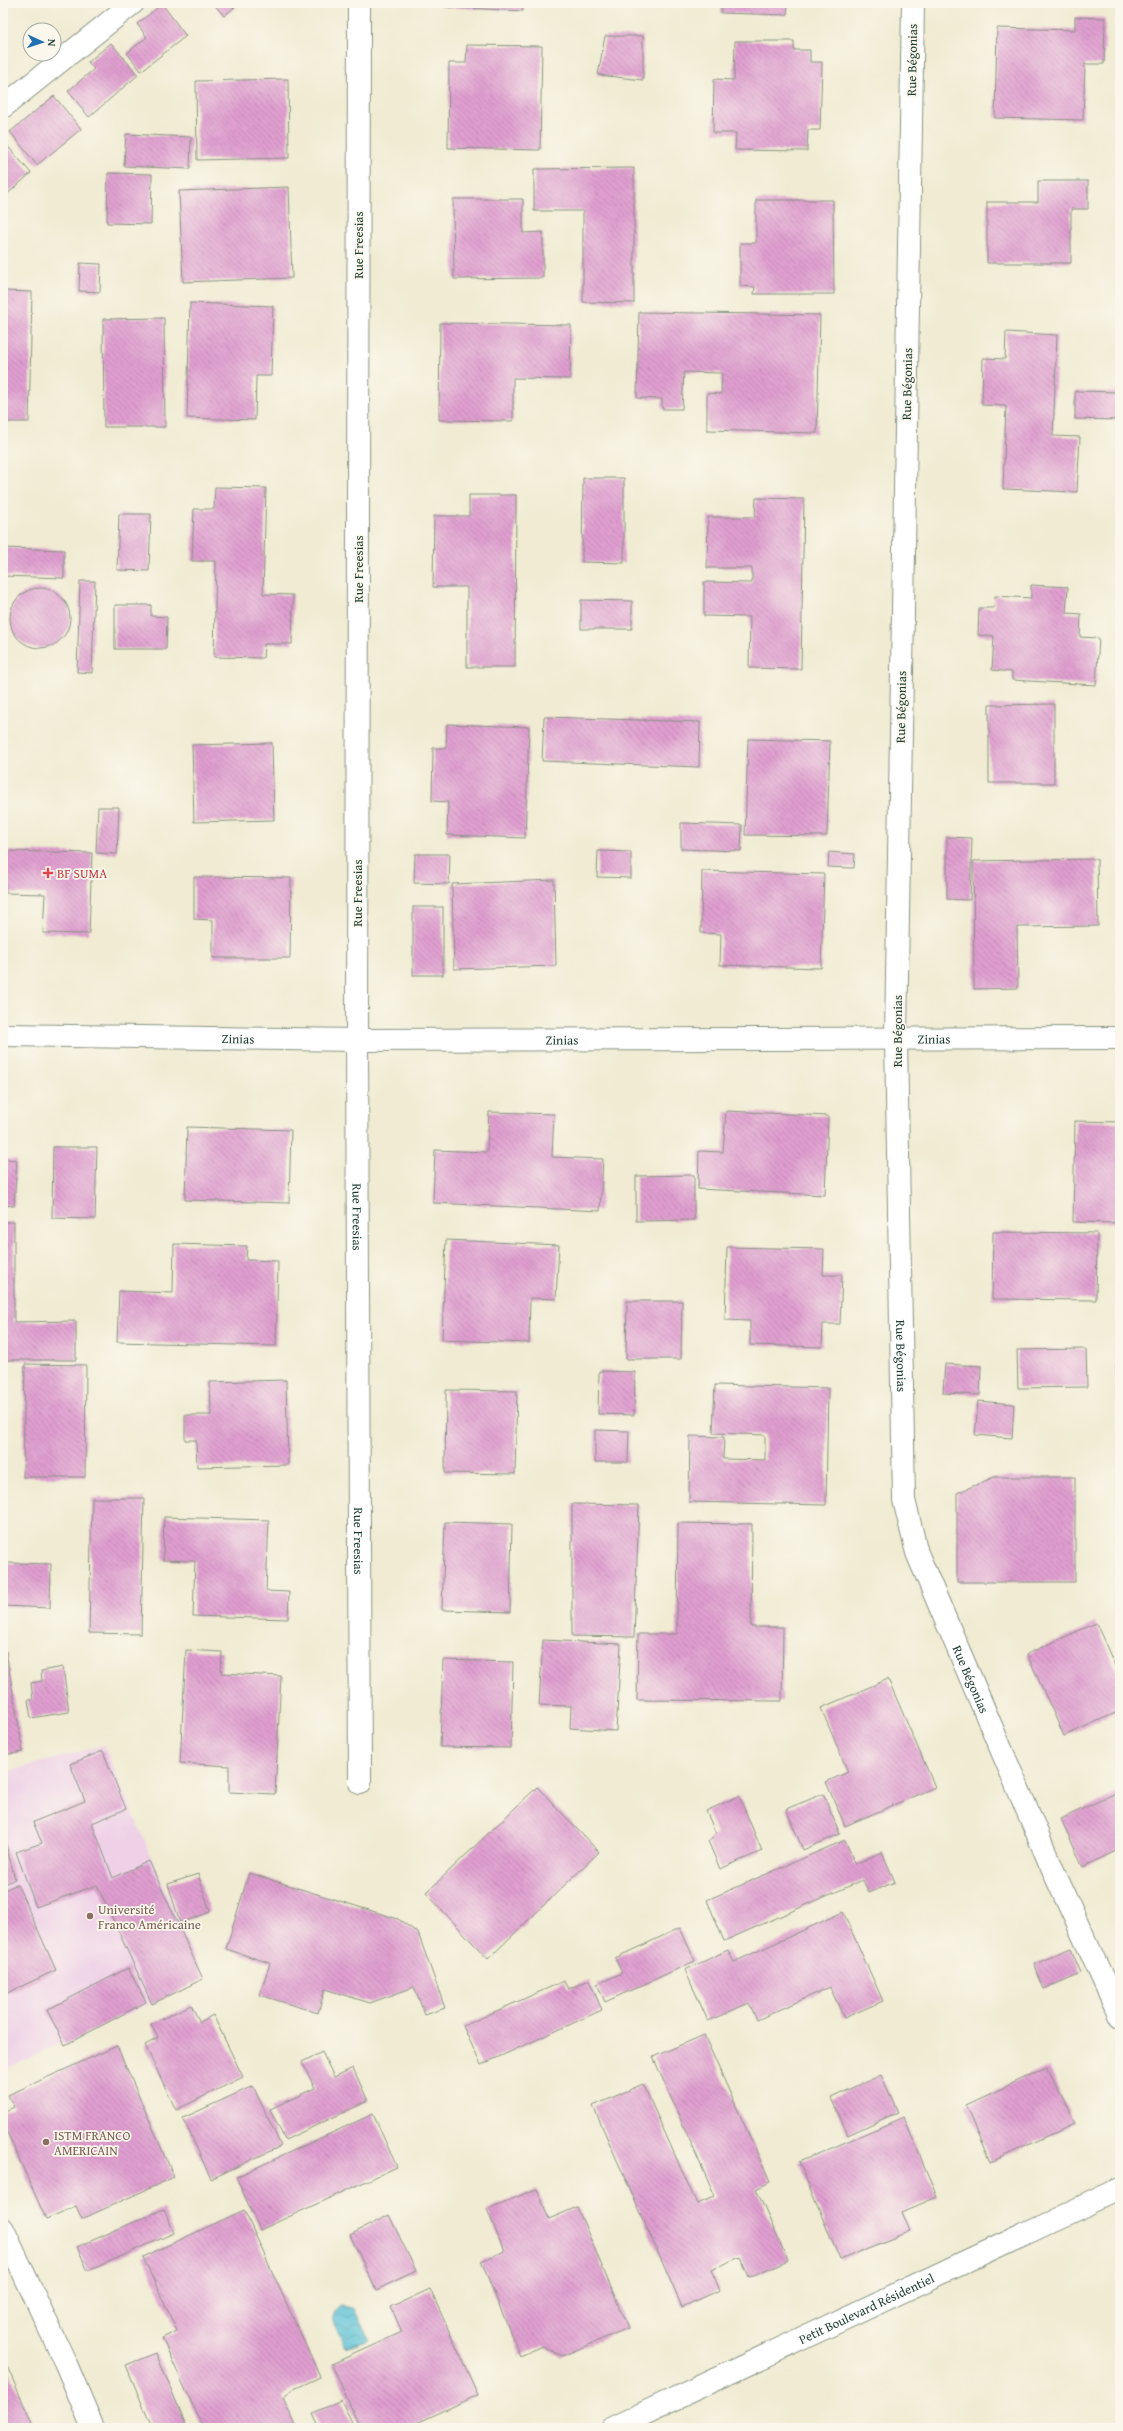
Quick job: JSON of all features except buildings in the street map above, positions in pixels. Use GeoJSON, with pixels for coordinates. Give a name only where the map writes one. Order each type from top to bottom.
{"type":"FeatureCollection","features":[{"type":"Feature","properties":{"kind":"street"},"geometry":{"type":"LineString","coordinates":[[3,107],[133,3]]}},
{"type":"Feature","properties":{"kind":"street","name":"Rue Freesias"},"geometry":{"type":"LineString","coordinates":[[359,3],[357,1040],[360,1783]]}},
{"type":"Feature","properties":{"kind":"street","name":"Rue Bégonias"},"geometry":{"type":"LineString","coordinates":[[913,3],[896,1038],[904,1500],[917,1553],[1052,1868],[1120,2016]]}},
{"type":"Feature","properties":{"kind":"street","name":"Zinias"},"geometry":{"type":"LineString","coordinates":[[3,1034],[357,1040],[1120,1038]]}},
{"type":"Feature","properties":{"kind":"street","name":"Petit Boulevard Résidentiel"},"geometry":{"type":"LineString","coordinates":[[612,2428],[1120,2189]]}},
{"type":"Feature","properties":{"kind":"street"},"geometry":{"type":"LineString","coordinates":[[3,2229],[66,2364],[92,2428]]}},
{"type":"Feature","properties":{"kind":"shaded area","name":"Université Franco Américaine"},"geometry":{"type":"Polygon","coordinates":[[[104,1745],[203,1979],[3,2070],[3,1773],[104,1745]]]}},
{"type":"Feature","properties":{"kind":"water"},"geometry":{"type":"Polygon","coordinates":[[[342,2305],[353,2307],[370,2340],[346,2348],[333,2319],[335,2310],[342,2305]]]}},
{"type":"Feature","properties":{"kind":"place","name":"BF SUMA"},"geometry":{"type":"Point","coordinates":[48,873]}},
{"type":"Feature","properties":{"kind":"place","name":"Université Franco Américaine"},"geometry":{"type":"Point","coordinates":[90,1916]}},
{"type":"Feature","properties":{"kind":"place","name":"ISTM FRANCO AMERICAIN"},"geometry":{"type":"Point","coordinates":[46,2142]}}]}
